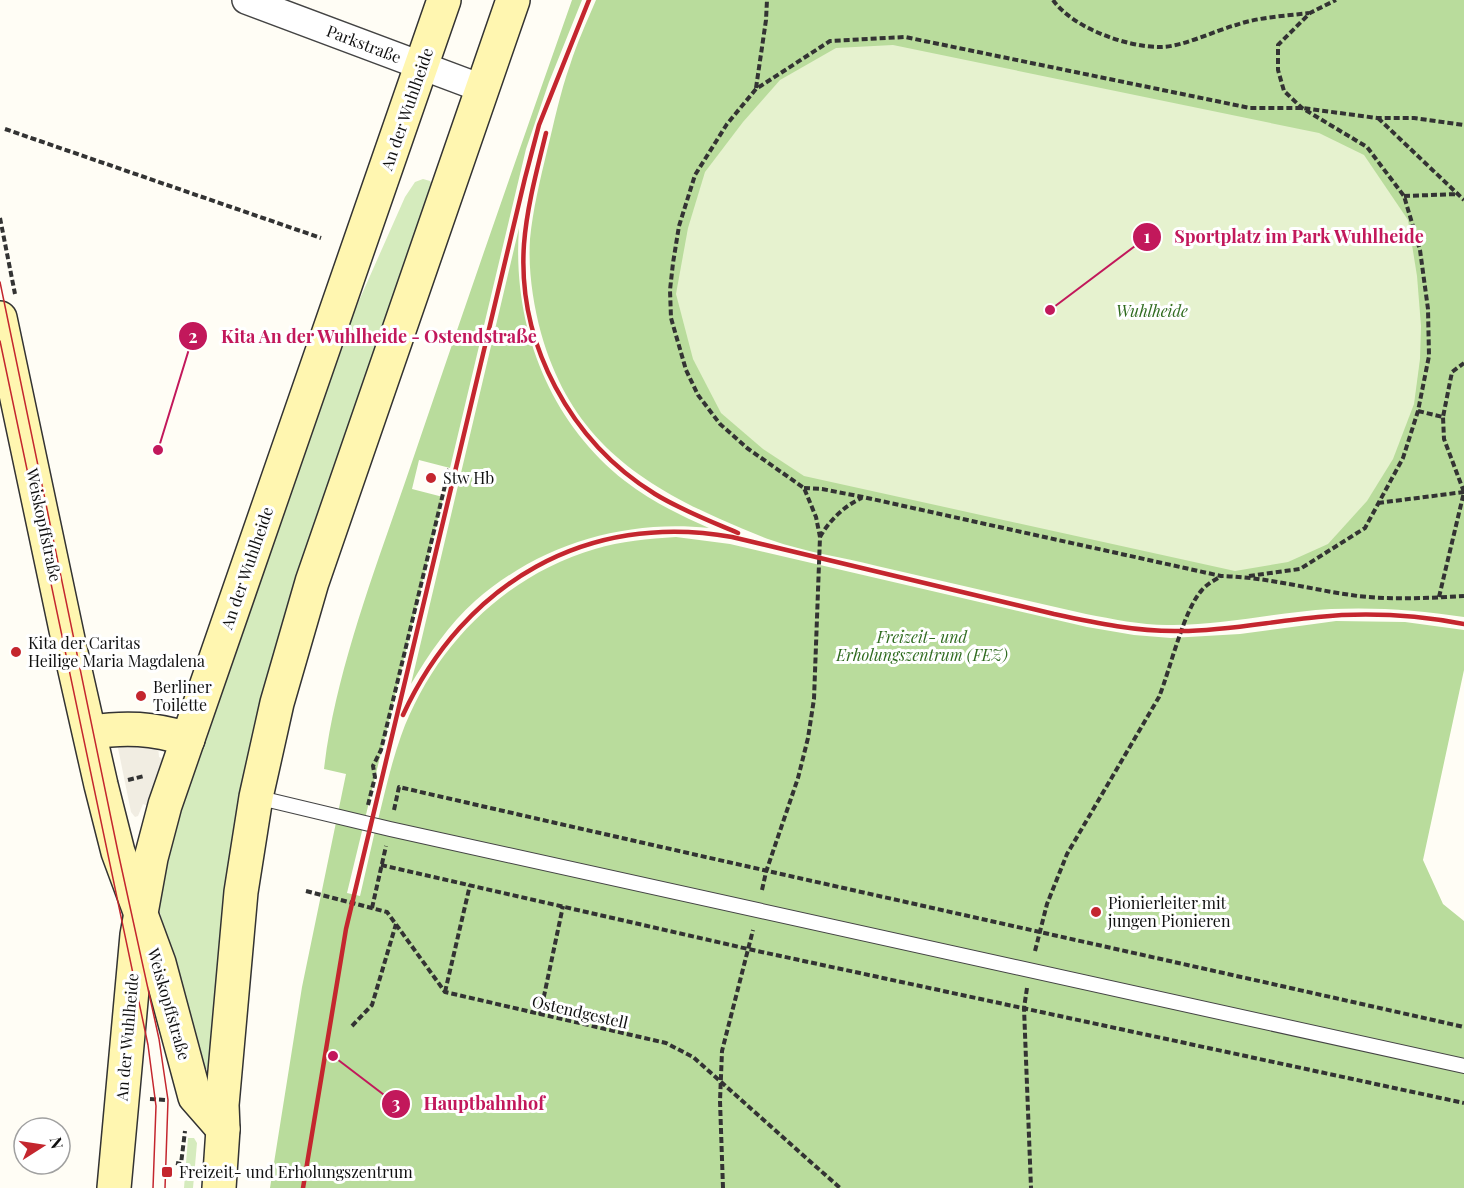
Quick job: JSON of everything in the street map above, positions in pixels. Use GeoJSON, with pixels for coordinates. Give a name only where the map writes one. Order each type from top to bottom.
{"type":"FeatureCollection","features":[{"type":"Feature","properties":{"kind":"main road","name":"An der Wuhlheide"},"geometry":{"type":"LineString","coordinates":[[114,1188],[135,948],[151,858],[165,805],[444,0]]}},
{"type":"Feature","properties":{"kind":"main road"},"geometry":{"type":"LineString","coordinates":[[219,1188],[223,1128],[222,1106],[241,892],[256,797],[277,703],[312,582],[513,0]]}},
{"type":"Feature","properties":{"kind":"main road","name":"Weiskopffstraße"},"geometry":{"type":"LineString","coordinates":[[8,309],[90,732],[118,852],[159,963],[195,1097],[223,1128]]}},
{"type":"Feature","properties":{"kind":"main road"},"geometry":{"type":"LineString","coordinates":[[90,732],[124,728],[158,730],[188,739]]}},
{"type":"Feature","properties":{"kind":"street","name":"Parkstraße"},"geometry":{"type":"LineString","coordinates":[[246,0],[481,88]]}},
{"type":"Feature","properties":{"kind":"lane"},"geometry":{"type":"LineString","coordinates":[[256,797],[363,823],[1464,1066]]}},
{"type":"Feature","properties":{"kind":"path"},"geometry":{"type":"LineString","coordinates":[[756,89],[767,0]]}},
{"type":"Feature","properties":{"kind":"path"},"geometry":{"type":"LineString","coordinates":[[1053,0],[1060,10],[1092,31],[1134,43],[1162,47],[1196,39],[1238,24],[1310,13],[1336,0]]}},
{"type":"Feature","properties":{"kind":"path"},"geometry":{"type":"LineString","coordinates":[[1310,13],[1278,45],[1278,70],[1284,91],[1302,108],[1367,147],[1404,196],[1420,250],[1428,309],[1429,356],[1418,411],[1402,458],[1365,528],[1300,569],[1249,576],[1221,576],[864,497],[804,488],[747,448],[720,424],[698,395],[686,370],[671,318],[670,290],[679,226],[695,175],[728,124],[756,89],[830,41],[905,37],[1250,108],[1302,108],[1377,118],[1414,118],[1464,125]]}},
{"type":"Feature","properties":{"kind":"path"},"geometry":{"type":"LineString","coordinates":[[1377,118],[1464,200]]}},
{"type":"Feature","properties":{"kind":"path"},"geometry":{"type":"LineString","coordinates":[[5,129],[321,238]]}},
{"type":"Feature","properties":{"kind":"path"},"geometry":{"type":"LineString","coordinates":[[1404,196],[1460,194]]}},
{"type":"Feature","properties":{"kind":"path"},"geometry":{"type":"LineString","coordinates":[[0,218],[8,309]]}},
{"type":"Feature","properties":{"kind":"path"},"geometry":{"type":"LineString","coordinates":[[1438,597],[1464,492],[1444,439],[1443,417],[1452,372],[1464,363]]}},
{"type":"Feature","properties":{"kind":"path"},"geometry":{"type":"LineString","coordinates":[[1418,411],[1443,417]]}},
{"type":"Feature","properties":{"kind":"path"},"geometry":{"type":"LineString","coordinates":[[363,823],[375,777],[373,766],[381,750],[449,469]]}},
{"type":"Feature","properties":{"kind":"path"},"geometry":{"type":"LineString","coordinates":[[757,910],[766,872],[798,778],[808,738],[814,699],[819,537],[816,517],[804,488]]}},
{"type":"Feature","properties":{"kind":"path"},"geometry":{"type":"LineString","coordinates":[[1378,503],[1464,492]]}},
{"type":"Feature","properties":{"kind":"path"},"geometry":{"type":"LineString","coordinates":[[819,537],[826,526],[852,502],[864,497]]}},
{"type":"Feature","properties":{"kind":"path"},"geometry":{"type":"LineString","coordinates":[[1031,1188],[1024,1008],[1030,970],[1040,931],[1057,877],[1079,832],[1159,698],[1195,599],[1203,589],[1221,576]]}},
{"type":"Feature","properties":{"kind":"path"},"geometry":{"type":"LineString","coordinates":[[1249,576],[1358,596],[1464,596]]}},
{"type":"Feature","properties":{"kind":"path"},"geometry":{"type":"LineString","coordinates":[[124,780],[144,776],[147,765]]}},
{"type":"Feature","properties":{"kind":"path"},"geometry":{"type":"LineString","coordinates":[[372,908],[399,787],[766,872],[1040,931],[1464,1027]]}},
{"type":"Feature","properties":{"kind":"path"},"geometry":{"type":"LineString","coordinates":[[381,865],[748,949],[1464,1103]]}},
{"type":"Feature","properties":{"kind":"path"},"geometry":{"type":"LineString","coordinates":[[445,992],[470,885]]}},
{"type":"Feature","properties":{"kind":"path"},"geometry":{"type":"LineString","coordinates":[[306,891],[387,912],[445,992]]}},
{"type":"Feature","properties":{"kind":"path"},"geometry":{"type":"LineString","coordinates":[[540,1015],[563,906]]}},
{"type":"Feature","properties":{"kind":"path"},"geometry":{"type":"LineString","coordinates":[[352,1026],[372,1005],[396,924]]}},
{"type":"Feature","properties":{"kind":"path"},"geometry":{"type":"LineString","coordinates":[[723,1188],[720,1101],[722,1051],[748,949]]}},
{"type":"Feature","properties":{"kind":"path","name":"Ostendgestell"},"geometry":{"type":"LineString","coordinates":[[445,992],[666,1043],[693,1057],[840,1188]]}},
{"type":"Feature","properties":{"kind":"path"},"geometry":{"type":"LineString","coordinates":[[176,1163],[181,1164],[186,1124]]}},
{"type":"Feature","properties":{"kind":"green space"},"geometry":{"type":"Polygon","coordinates":[[[572,0],[582,0],[549,82],[526,149],[450,468],[419,460],[412,489],[443,497],[347,893],[360,896],[375,831],[1464,1072],[1464,1188],[270,1188],[302,987],[346,774],[324,769],[338,691],[374,573],[572,0]]]}},
{"type":"Feature","properties":{"kind":"green space","name":"Wuhlheide"},"geometry":{"type":"Polygon","coordinates":[[[596,0],[1464,0],[1464,617],[1398,610],[1348,608],[1188,625],[1157,625],[1116,620],[810,551],[771,540],[688,504],[631,469],[586,425],[568,398],[553,368],[541,333],[530,274],[531,228],[557,108],[579,40],[596,0]]]}},
{"type":"Feature","properties":{"kind":"green space"},"geometry":{"type":"Polygon","coordinates":[[[893,45],[1319,133],[1364,155],[1408,220],[1417,276],[1421,326],[1420,359],[1414,404],[1393,459],[1367,501],[1328,544],[1288,562],[1235,571],[804,476],[763,449],[721,413],[693,359],[676,294],[688,228],[705,172],[743,122],[780,80],[836,48],[893,45]]]}},
{"type":"Feature","properties":{"kind":"green space"},"geometry":{"type":"Polygon","coordinates":[[[423,179],[430,181],[433,186],[226,894],[208,1067],[203,1069],[199,1063],[158,905],[172,838],[200,746],[350,321],[405,197],[415,182],[423,179]]]}},
{"type":"Feature","properties":{"kind":"green space"},"geometry":{"type":"Polygon","coordinates":[[[519,228],[518,264],[529,335],[540,368],[556,400],[575,429],[598,457],[625,481],[676,513],[709,528],[677,526],[615,532],[555,550],[527,564],[500,581],[457,619],[411,684],[519,228]]]}},
{"type":"Feature","properties":{"kind":"green space","name":"Freizeit- und Erholungszentrum (FEZ)"},"geometry":{"type":"Polygon","coordinates":[[[676,537],[730,544],[1087,627],[1134,635],[1171,638],[1240,634],[1336,621],[1405,622],[1464,630],[1464,670],[1423,860],[1443,904],[1464,921],[1464,1059],[378,820],[397,747],[415,704],[432,673],[452,645],[475,620],[530,577],[562,561],[615,544],[676,537]]]}},
{"type":"Feature","properties":{"kind":"green space"},"geometry":{"type":"Polygon","coordinates":[[[188,1138],[194,1138],[197,1143],[193,1188],[184,1188],[188,1138]]]}},
{"type":"Feature","properties":{"kind":"shaded area"},"geometry":{"type":"Polygon","coordinates":[[[119,744],[158,746],[159,757],[166,760],[151,807],[143,804],[138,816],[135,817],[131,812],[119,744]]]}},
{"type":"Feature","properties":{"kind":"tram line"},"geometry":{"type":"LineString","coordinates":[[0,282],[159,1039],[168,1100],[165,1188]]}},
{"type":"Feature","properties":{"kind":"tram line"},"geometry":{"type":"LineString","coordinates":[[0,341],[148,1045],[156,1106],[153,1188]]}},
{"type":"Feature","properties":{"kind":"railway"},"geometry":{"type":"LineString","coordinates":[[303,1188],[346,929],[525,178],[539,125],[589,0]]}},
{"type":"Feature","properties":{"kind":"railway"},"geometry":{"type":"LineString","coordinates":[[546,133],[527,216],[524,281],[530,318],[540,353],[555,387],[575,418],[598,447],[625,472],[665,500],[738,533]]}},
{"type":"Feature","properties":{"kind":"railway"},"geometry":{"type":"LineString","coordinates":[[403,715],[429,668],[460,628],[496,594],[536,567],[580,547],[628,535],[679,532],[732,537],[1054,614],[1133,628],[1198,631],[1355,615],[1428,618],[1464,624]]}},
{"type":"Feature","properties":{"kind":"place","name":"Sportplatz im Park Wuhlheide"},"geometry":{"type":"Point","coordinates":[1050,310]}},
{"type":"Feature","properties":{"kind":"place","name":"Kita An der Wuhlheide - Ostendstraße"},"geometry":{"type":"Point","coordinates":[158,450]}},
{"type":"Feature","properties":{"kind":"place","name":"Stw Hb"},"geometry":{"type":"Point","coordinates":[431,478]}},
{"type":"Feature","properties":{"kind":"place","name":"Kita der Caritas Heilige Maria Magdalena"},"geometry":{"type":"Point","coordinates":[16,652]}},
{"type":"Feature","properties":{"kind":"place","name":"Berliner Toilette"},"geometry":{"type":"Point","coordinates":[141,696]}},
{"type":"Feature","properties":{"kind":"place","name":"Pionierleiter mit jungen Pionieren"},"geometry":{"type":"Point","coordinates":[1096,912]}},
{"type":"Feature","properties":{"kind":"place","name":"Hauptbahnhof"},"geometry":{"type":"Point","coordinates":[333,1056]}},
{"type":"Feature","properties":{"kind":"place","name":"Freizeit- und Erholungszentrum"},"geometry":{"type":"Point","coordinates":[167,1172]}}]}
